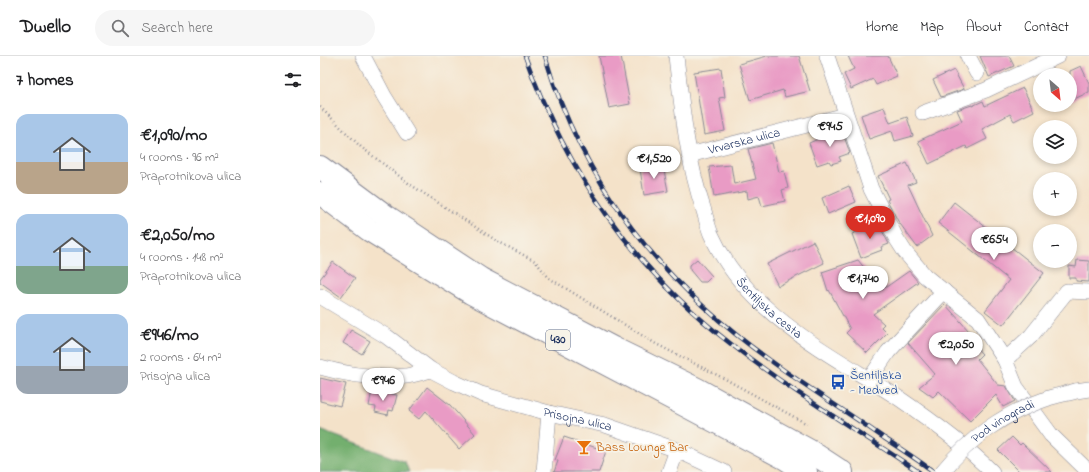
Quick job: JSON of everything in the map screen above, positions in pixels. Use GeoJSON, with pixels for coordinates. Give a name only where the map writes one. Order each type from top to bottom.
{"type":"FeatureCollection","features":[{"type":"Feature","properties":{"kind":"highway","name":"430"},"geometry":{"type":"LineString","coordinates":[[320,167],[386,216],[481,279],[613,348],[697,389],[810,451],[842,472]]}},
{"type":"Feature","properties":{"kind":"highway","name":"430"},"geometry":{"type":"LineString","coordinates":[[320,193],[369,230],[471,293],[786,459],[806,472]]}},
{"type":"Feature","properties":{"kind":"street"},"geometry":{"type":"LineString","coordinates":[[363,56],[384,96],[407,133]]}},
{"type":"Feature","properties":{"kind":"street","name":"Šentiljska cesta"},"geometry":{"type":"LineString","coordinates":[[676,56],[689,155],[698,192],[711,234],[738,278],[754,297],[796,333],[900,400],[953,437],[992,472]]}},
{"type":"Feature","properties":{"kind":"street"},"geometry":{"type":"LineString","coordinates":[[827,56],[871,189],[896,238],[925,276],[978,318],[1005,360],[1016,387],[1051,435],[1089,472]]}},
{"type":"Feature","properties":{"kind":"street"},"geometry":{"type":"LineString","coordinates":[[968,56],[977,73]]}},
{"type":"Feature","properties":{"kind":"street"},"geometry":{"type":"LineString","coordinates":[[923,113],[986,90],[1058,56]]}},
{"type":"Feature","properties":{"kind":"street","name":"Vrvarska ulica"},"geometry":{"type":"LineString","coordinates":[[689,155],[846,115]]}},
{"type":"Feature","properties":{"kind":"street"},"geometry":{"type":"LineString","coordinates":[[1005,360],[1031,336],[1067,290],[1089,292]]}},
{"type":"Feature","properties":{"kind":"street"},"geometry":{"type":"LineString","coordinates":[[869,380],[888,352],[944,291]]}},
{"type":"Feature","properties":{"kind":"street","name":"Prisojna ulica"},"geometry":{"type":"LineString","coordinates":[[320,296],[386,336],[430,370],[481,394],[549,413],[605,425],[677,450],[724,472]]}},
{"type":"Feature","properties":{"kind":"street"},"geometry":{"type":"LineString","coordinates":[[320,367],[336,371],[378,377],[408,376],[430,370]]}},
{"type":"Feature","properties":{"kind":"street","name":"Pod vinogradi"},"geometry":{"type":"LineString","coordinates":[[942,472],[987,428],[1014,412],[1048,398],[1083,390]]}},
{"type":"Feature","properties":{"kind":"street"},"geometry":{"type":"LineString","coordinates":[[544,472],[549,413]]}},
{"type":"Feature","properties":{"kind":"street"},"geometry":{"type":"LineString","coordinates":[[669,472],[677,450]]}},
{"type":"Feature","properties":{"kind":"path"},"geometry":{"type":"LineString","coordinates":[[320,107],[361,147],[411,185],[496,241],[535,261],[549,278],[656,344],[727,380],[807,424]]}},
{"type":"Feature","properties":{"kind":"green space"},"geometry":{"type":"Polygon","coordinates":[[[320,430],[405,462],[409,472],[320,472],[320,430]]]}},
{"type":"Feature","properties":{"kind":"building"},"geometry":{"type":"Polygon","coordinates":[[[599,56],[621,56],[630,104],[609,108],[599,56]]]}},
{"type":"Feature","properties":{"kind":"building"},"geometry":{"type":"Polygon","coordinates":[[[767,56],[799,56],[810,91],[785,97],[783,90],[750,100],[739,64],[767,56]]]}},
{"type":"Feature","properties":{"kind":"building"},"geometry":{"type":"Polygon","coordinates":[[[848,56],[888,56],[897,76],[876,85],[873,79],[851,89],[844,74],[854,69],[848,56]]]}},
{"type":"Feature","properties":{"kind":"building"},"geometry":{"type":"Polygon","coordinates":[[[980,56],[1009,56],[1014,66],[989,77],[980,56]]]}},
{"type":"Feature","properties":{"kind":"building"},"geometry":{"type":"Polygon","coordinates":[[[1081,66],[1089,83],[1089,92],[1077,98],[1077,68],[1081,66]]]}},
{"type":"Feature","properties":{"kind":"building"},"geometry":{"type":"Polygon","coordinates":[[[721,68],[725,97],[719,98],[725,131],[704,135],[694,72],[721,68]]]}},
{"type":"Feature","properties":{"kind":"building"},"geometry":{"type":"Polygon","coordinates":[[[954,70],[964,89],[941,97],[933,80],[954,70]]]}},
{"type":"Feature","properties":{"kind":"building"},"geometry":{"type":"Polygon","coordinates":[[[1023,88],[1033,112],[1014,121],[1010,114],[982,129],[987,139],[967,149],[966,146],[929,164],[918,141],[962,121],[957,110],[983,101],[985,106],[1023,88]]]}},
{"type":"Feature","properties":{"kind":"building"},"geometry":{"type":"Polygon","coordinates":[[[884,107],[890,123],[907,117],[913,136],[895,141],[892,131],[869,139],[861,115],[884,107]]]}},
{"type":"Feature","properties":{"kind":"building"},"geometry":{"type":"Polygon","coordinates":[[[842,131],[850,153],[839,157],[841,161],[831,164],[829,161],[817,165],[809,143],[818,139],[817,138],[842,131]]]}},
{"type":"Feature","properties":{"kind":"building"},"geometry":{"type":"Polygon","coordinates":[[[772,143],[779,172],[784,171],[788,188],[782,190],[785,201],[762,206],[759,196],[748,199],[747,191],[714,197],[709,167],[731,165],[734,184],[756,179],[748,149],[772,143]]]}},
{"type":"Feature","properties":{"kind":"building"},"geometry":{"type":"Polygon","coordinates":[[[907,163],[916,182],[908,185],[932,236],[917,247],[898,221],[887,200],[889,199],[878,176],[907,163]]]}},
{"type":"Feature","properties":{"kind":"building"},"geometry":{"type":"Polygon","coordinates":[[[663,165],[668,191],[644,195],[640,169],[663,165]]]}},
{"type":"Feature","properties":{"kind":"building"},"geometry":{"type":"Polygon","coordinates":[[[849,186],[856,202],[828,214],[822,198],[849,186]]]}},
{"type":"Feature","properties":{"kind":"building"},"geometry":{"type":"Polygon","coordinates":[[[954,202],[1033,264],[1033,268],[1038,268],[1044,273],[1003,325],[985,311],[1009,280],[938,223],[954,202]]]}},
{"type":"Feature","properties":{"kind":"building"},"geometry":{"type":"Polygon","coordinates":[[[878,223],[889,244],[881,247],[882,250],[861,258],[852,234],[878,223]]]}},
{"type":"Feature","properties":{"kind":"building"},"geometry":{"type":"Polygon","coordinates":[[[813,241],[824,263],[778,286],[767,264],[813,241]]]}},
{"type":"Feature","properties":{"kind":"building"},"geometry":{"type":"Polygon","coordinates":[[[697,259],[712,276],[706,282],[700,282],[690,270],[690,265],[697,259]]]}},
{"type":"Feature","properties":{"kind":"building"},"geometry":{"type":"Polygon","coordinates":[[[858,260],[882,290],[909,271],[918,282],[873,314],[884,324],[881,327],[887,333],[867,353],[846,333],[850,329],[829,290],[828,291],[822,272],[858,260]]]}},
{"type":"Feature","properties":{"kind":"building"},"geometry":{"type":"Polygon","coordinates":[[[1077,260],[1089,261],[1089,282],[1076,281],[1076,278],[1069,278],[1069,268],[1077,268],[1077,260]]]}},
{"type":"Feature","properties":{"kind":"building"},"geometry":{"type":"Polygon","coordinates":[[[333,262],[355,278],[341,297],[320,282],[320,279],[333,262]]]}},
{"type":"Feature","properties":{"kind":"building"},"geometry":{"type":"Polygon","coordinates":[[[945,304],[969,331],[965,335],[982,354],[977,359],[998,385],[1006,386],[1015,401],[1003,407],[996,395],[970,421],[939,391],[933,397],[919,387],[935,374],[908,343],[945,304]]]}},
{"type":"Feature","properties":{"kind":"building"},"geometry":{"type":"Polygon","coordinates":[[[351,330],[370,341],[362,354],[343,343],[351,330]]]}},
{"type":"Feature","properties":{"kind":"building"},"geometry":{"type":"Polygon","coordinates":[[[320,378],[346,384],[340,406],[320,401],[320,378]]]}},
{"type":"Feature","properties":{"kind":"building"},"geometry":{"type":"Polygon","coordinates":[[[427,387],[450,405],[475,434],[459,449],[426,411],[419,419],[409,411],[427,387]]]}},
{"type":"Feature","properties":{"kind":"building"},"geometry":{"type":"Polygon","coordinates":[[[372,390],[397,395],[393,411],[389,410],[388,415],[375,412],[376,407],[369,406],[372,390]]]}},
{"type":"Feature","properties":{"kind":"building"},"geometry":{"type":"Polygon","coordinates":[[[564,437],[606,451],[599,472],[554,472],[558,461],[555,460],[564,437]]]}},
{"type":"Feature","properties":{"kind":"building"},"geometry":{"type":"Polygon","coordinates":[[[1012,437],[1020,445],[1022,443],[1052,472],[1020,472],[998,450],[1012,437]]]}},
{"type":"Feature","properties":{"kind":"railway"},"geometry":{"type":"LineString","coordinates":[[525,56],[542,99],[561,140],[583,179],[607,215],[634,250],[663,283],[696,315],[754,361],[800,394],[919,472]]}},
{"type":"Feature","properties":{"kind":"railway"},"geometry":{"type":"LineString","coordinates":[[545,56],[561,103],[581,147],[605,189],[632,228],[662,265],[696,299],[732,331],[771,361],[934,472]]}},
{"type":"Feature","properties":{"kind":"place","name":"Šentiljska - Medved"},"geometry":{"type":"Point","coordinates":[838,382]}},
{"type":"Feature","properties":{"kind":"place","name":"Bass Lounge Bar"},"geometry":{"type":"Point","coordinates":[584,447]}}]}
